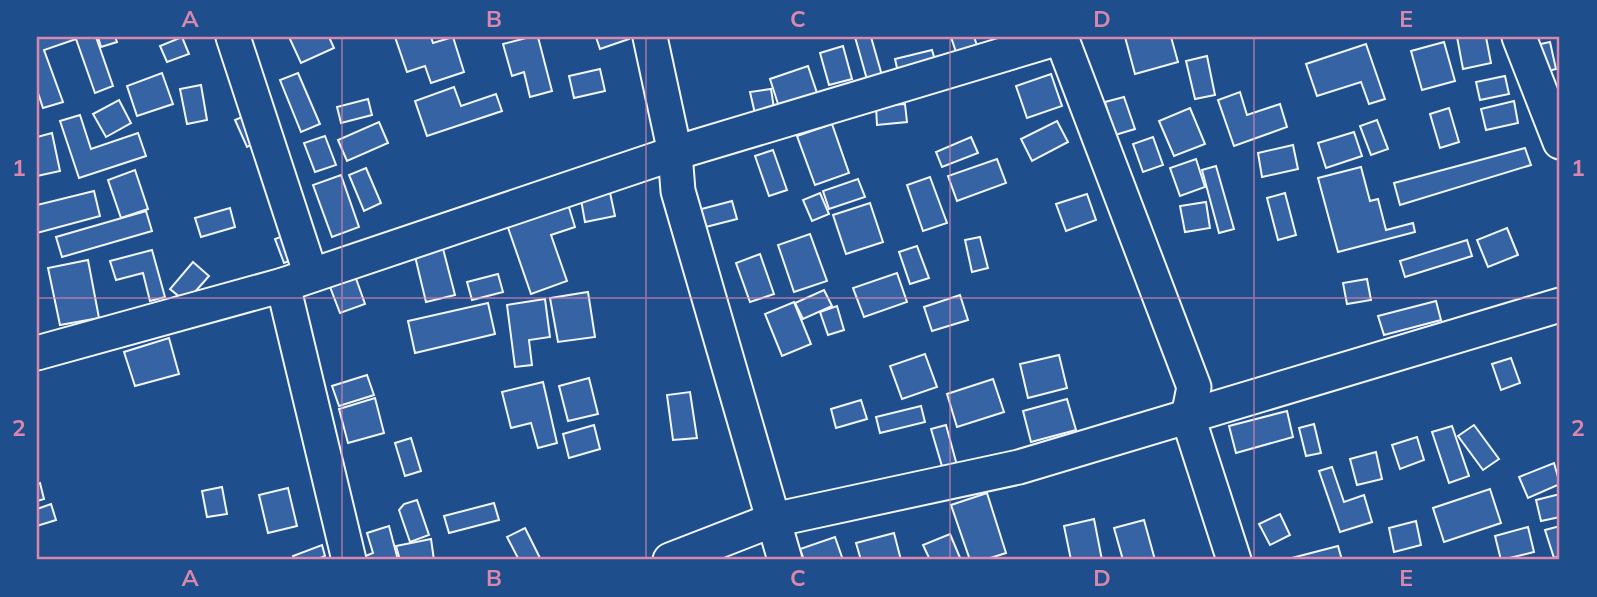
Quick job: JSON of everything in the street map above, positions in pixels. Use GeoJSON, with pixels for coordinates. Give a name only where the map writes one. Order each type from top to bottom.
{"type":"FeatureCollection","features":[{"type":"Feature","properties":{"kind":"street"},"geometry":{"type":"LineString","coordinates":[[233,37],[297,280],[349,560]]}},
{"type":"Feature","properties":{"kind":"street"},"geometry":{"type":"LineString","coordinates":[[650,37],[675,153],[678,191],[785,560]]}},
{"type":"Feature","properties":{"kind":"street"},"geometry":{"type":"LineString","coordinates":[[37,353],[297,280],[675,153],[1061,37],[1194,387],[1188,417],[1234,560]]}},
{"type":"Feature","properties":{"kind":"street"},"geometry":{"type":"LineString","coordinates":[[1519,37],[1560,142]]}},
{"type":"Feature","properties":{"kind":"street"},"geometry":{"type":"LineString","coordinates":[[670,560],[773,520],[1018,467],[1560,305]]}},
{"type":"Feature","properties":{"kind":"building"},"geometry":{"type":"Polygon","coordinates":[[[37,37],[96,37],[113,86],[95,93],[76,39],[44,50],[63,102],[43,108],[37,90],[37,37]]]}},
{"type":"Feature","properties":{"kind":"building"},"geometry":{"type":"Polygon","coordinates":[[[98,37],[115,37],[117,42],[101,47],[98,37]]]}},
{"type":"Feature","properties":{"kind":"building"},"geometry":{"type":"Polygon","coordinates":[[[182,37],[189,54],[167,62],[160,46],[182,37]]]}},
{"type":"Feature","properties":{"kind":"building"},"geometry":{"type":"Polygon","coordinates":[[[289,37],[329,37],[334,48],[301,63],[289,37]]]}},
{"type":"Feature","properties":{"kind":"building"},"geometry":{"type":"Polygon","coordinates":[[[395,37],[431,37],[433,43],[453,37],[464,72],[431,83],[425,66],[407,72],[395,37]]]}},
{"type":"Feature","properties":{"kind":"building"},"geometry":{"type":"Polygon","coordinates":[[[538,37],[552,91],[530,97],[524,72],[512,76],[503,44],[538,37]]]}},
{"type":"Feature","properties":{"kind":"building"},"geometry":{"type":"Polygon","coordinates":[[[596,37],[629,37],[629,39],[600,49],[596,37]]]}},
{"type":"Feature","properties":{"kind":"building"},"geometry":{"type":"Polygon","coordinates":[[[855,37],[871,37],[883,79],[868,83],[855,37]]]}},
{"type":"Feature","properties":{"kind":"building"},"geometry":{"type":"Polygon","coordinates":[[[951,37],[974,37],[979,51],[958,58],[951,37]]]}},
{"type":"Feature","properties":{"kind":"building"},"geometry":{"type":"Polygon","coordinates":[[[1125,37],[1171,37],[1178,62],[1135,74],[1125,37]]]}},
{"type":"Feature","properties":{"kind":"building"},"geometry":{"type":"Polygon","coordinates":[[[1457,37],[1486,37],[1491,63],[1463,69],[1457,37]]]}},
{"type":"Feature","properties":{"kind":"building"},"geometry":{"type":"Polygon","coordinates":[[[1444,42],[1455,81],[1422,90],[1411,51],[1444,42]]]}},
{"type":"Feature","properties":{"kind":"building"},"geometry":{"type":"Polygon","coordinates":[[[1550,42],[1556,69],[1533,75],[1527,47],[1550,42]]]}},
{"type":"Feature","properties":{"kind":"building"},"geometry":{"type":"Polygon","coordinates":[[[1366,44],[1385,99],[1369,104],[1361,82],[1317,96],[1306,64],[1366,44]]]}},
{"type":"Feature","properties":{"kind":"building"},"geometry":{"type":"Polygon","coordinates":[[[843,46],[852,79],[829,85],[820,53],[843,46]]]}},
{"type":"Feature","properties":{"kind":"building"},"geometry":{"type":"Polygon","coordinates":[[[932,50],[937,67],[899,77],[895,59],[932,50]]]}},
{"type":"Feature","properties":{"kind":"building"},"geometry":{"type":"Polygon","coordinates":[[[1207,56],[1215,95],[1195,99],[1186,61],[1207,56]]]}},
{"type":"Feature","properties":{"kind":"building"},"geometry":{"type":"Polygon","coordinates":[[[808,66],[817,93],[779,107],[770,79],[808,66]]]}},
{"type":"Feature","properties":{"kind":"building"},"geometry":{"type":"Polygon","coordinates":[[[600,69],[605,91],[574,98],[569,76],[600,69]]]}},
{"type":"Feature","properties":{"kind":"building"},"geometry":{"type":"Polygon","coordinates":[[[162,73],[173,104],[137,116],[127,86],[162,73]]]}},
{"type":"Feature","properties":{"kind":"building"},"geometry":{"type":"Polygon","coordinates":[[[298,73],[320,124],[301,132],[280,80],[298,73]]]}},
{"type":"Feature","properties":{"kind":"building"},"geometry":{"type":"Polygon","coordinates":[[[1051,74],[1062,106],[1027,118],[1016,86],[1051,74]]]}},
{"type":"Feature","properties":{"kind":"building"},"geometry":{"type":"Polygon","coordinates":[[[1505,76],[1509,94],[1480,100],[1476,82],[1505,76]]]}},
{"type":"Feature","properties":{"kind":"building"},"geometry":{"type":"Polygon","coordinates":[[[201,85],[207,120],[187,124],[180,89],[201,85]]]}},
{"type":"Feature","properties":{"kind":"building"},"geometry":{"type":"Polygon","coordinates":[[[454,87],[461,106],[496,94],[502,111],[427,136],[415,101],[454,87]]]}},
{"type":"Feature","properties":{"kind":"building"},"geometry":{"type":"Polygon","coordinates":[[[771,89],[775,115],[756,118],[750,92],[771,89]]]}},
{"type":"Feature","properties":{"kind":"building"},"geometry":{"type":"Polygon","coordinates":[[[1240,92],[1247,115],[1280,104],[1287,127],[1234,146],[1218,100],[1240,92]]]}},
{"type":"Feature","properties":{"kind":"building"},"geometry":{"type":"Polygon","coordinates":[[[1124,97],[1135,129],[1115,135],[1105,102],[1124,97]]]}},
{"type":"Feature","properties":{"kind":"building"},"geometry":{"type":"Polygon","coordinates":[[[368,99],[372,115],[341,123],[337,107],[368,99]]]}},
{"type":"Feature","properties":{"kind":"building"},"geometry":{"type":"Polygon","coordinates":[[[119,100],[131,123],[106,137],[93,114],[119,100]]]}},
{"type":"Feature","properties":{"kind":"building"},"geometry":{"type":"Polygon","coordinates":[[[1514,101],[1518,123],[1486,130],[1481,109],[1514,101]]]}},
{"type":"Feature","properties":{"kind":"building"},"geometry":{"type":"Polygon","coordinates":[[[905,104],[907,122],[877,125],[876,106],[905,104]]]}},
{"type":"Feature","properties":{"kind":"building"},"geometry":{"type":"Polygon","coordinates":[[[1190,108],[1205,144],[1174,156],[1159,121],[1190,108]]]}},
{"type":"Feature","properties":{"kind":"building"},"geometry":{"type":"Polygon","coordinates":[[[1449,108],[1459,142],[1440,148],[1430,114],[1449,108]]]}},
{"type":"Feature","properties":{"kind":"building"},"geometry":{"type":"Polygon","coordinates":[[[251,113],[263,139],[247,147],[235,120],[251,113]]]}},
{"type":"Feature","properties":{"kind":"building"},"geometry":{"type":"Polygon","coordinates":[[[80,115],[91,149],[138,133],[146,156],[79,178],[60,121],[80,115]]]}},
{"type":"Feature","properties":{"kind":"building"},"geometry":{"type":"Polygon","coordinates":[[[1377,120],[1388,149],[1371,155],[1360,126],[1377,120]]]}},
{"type":"Feature","properties":{"kind":"building"},"geometry":{"type":"Polygon","coordinates":[[[1057,121],[1068,142],[1032,161],[1021,139],[1057,121]]]}},
{"type":"Feature","properties":{"kind":"building"},"geometry":{"type":"Polygon","coordinates":[[[379,122],[388,143],[347,161],[338,140],[379,122]]]}},
{"type":"Feature","properties":{"kind":"building"},"geometry":{"type":"Polygon","coordinates":[[[832,124],[849,173],[815,185],[797,136],[832,124]]]}},
{"type":"Feature","properties":{"kind":"building"},"geometry":{"type":"Polygon","coordinates":[[[1354,132],[1362,156],[1326,168],[1318,143],[1354,132]]]}},
{"type":"Feature","properties":{"kind":"building"},"geometry":{"type":"Polygon","coordinates":[[[52,133],[60,171],[37,176],[37,137],[52,133]]]}},
{"type":"Feature","properties":{"kind":"building"},"geometry":{"type":"Polygon","coordinates":[[[325,136],[336,165],[315,172],[304,143],[325,136]]]}},
{"type":"Feature","properties":{"kind":"building"},"geometry":{"type":"Polygon","coordinates":[[[971,137],[978,153],[942,167],[936,152],[971,137]]]}},
{"type":"Feature","properties":{"kind":"building"},"geometry":{"type":"Polygon","coordinates":[[[1153,137],[1163,165],[1143,172],[1133,144],[1153,137]]]}},
{"type":"Feature","properties":{"kind":"building"},"geometry":{"type":"Polygon","coordinates":[[[1293,145],[1298,169],[1262,177],[1258,153],[1293,145]]]}},
{"type":"Feature","properties":{"kind":"building"},"geometry":{"type":"Polygon","coordinates":[[[1525,148],[1531,165],[1400,205],[1394,183],[1525,148]]]}},
{"type":"Feature","properties":{"kind":"building"},"geometry":{"type":"Polygon","coordinates":[[[773,150],[787,190],[769,196],[755,156],[773,150]]]}},
{"type":"Feature","properties":{"kind":"building"},"geometry":{"type":"Polygon","coordinates":[[[997,159],[1006,183],[957,201],[948,176],[997,159]]]}},
{"type":"Feature","properties":{"kind":"building"},"geometry":{"type":"Polygon","coordinates":[[[1196,159],[1205,187],[1180,196],[1170,168],[1196,159]]]}},
{"type":"Feature","properties":{"kind":"building"},"geometry":{"type":"Polygon","coordinates":[[[1216,166],[1234,229],[1219,233],[1202,170],[1216,166]]]}},
{"type":"Feature","properties":{"kind":"building"},"geometry":{"type":"Polygon","coordinates":[[[1361,167],[1370,201],[1378,199],[1386,230],[1413,223],[1415,232],[1338,252],[1318,178],[1361,167]]]}},
{"type":"Feature","properties":{"kind":"building"},"geometry":{"type":"Polygon","coordinates":[[[366,168],[381,203],[364,211],[349,175],[366,168]]]}},
{"type":"Feature","properties":{"kind":"building"},"geometry":{"type":"Polygon","coordinates":[[[135,170],[148,209],[121,218],[108,180],[135,170]]]}},
{"type":"Feature","properties":{"kind":"building"},"geometry":{"type":"Polygon","coordinates":[[[341,175],[359,227],[332,237],[313,185],[341,175]]]}},
{"type":"Feature","properties":{"kind":"building"},"geometry":{"type":"Polygon","coordinates":[[[930,177],[947,223],[923,231],[907,185],[930,177]]]}},
{"type":"Feature","properties":{"kind":"building"},"geometry":{"type":"Polygon","coordinates":[[[858,179],[865,197],[829,209],[823,191],[858,179]]]}},
{"type":"Feature","properties":{"kind":"building"},"geometry":{"type":"Polygon","coordinates":[[[609,188],[615,216],[585,222],[580,194],[609,188]]]}},
{"type":"Feature","properties":{"kind":"building"},"geometry":{"type":"Polygon","coordinates":[[[94,191],[100,216],[37,233],[37,205],[94,191]]]}},
{"type":"Feature","properties":{"kind":"building"},"geometry":{"type":"Polygon","coordinates":[[[820,193],[829,214],[812,221],[803,200],[820,193]]]}},
{"type":"Feature","properties":{"kind":"building"},"geometry":{"type":"Polygon","coordinates":[[[1285,193],[1296,235],[1278,240],[1267,198],[1285,193]]]}},
{"type":"Feature","properties":{"kind":"building"},"geometry":{"type":"Polygon","coordinates":[[[1087,194],[1096,220],[1066,231],[1056,204],[1087,194]]]}},
{"type":"Feature","properties":{"kind":"building"},"geometry":{"type":"Polygon","coordinates":[[[567,201],[575,227],[551,235],[567,281],[531,294],[506,222],[567,201]]]}},
{"type":"Feature","properties":{"kind":"building"},"geometry":{"type":"Polygon","coordinates":[[[732,201],[737,219],[698,229],[694,211],[732,201]]]}},
{"type":"Feature","properties":{"kind":"building"},"geometry":{"type":"Polygon","coordinates":[[[1206,202],[1210,228],[1185,232],[1180,206],[1206,202]]]}},
{"type":"Feature","properties":{"kind":"building"},"geometry":{"type":"Polygon","coordinates":[[[870,203],[883,242],[846,254],[833,215],[870,203]]]}},
{"type":"Feature","properties":{"kind":"building"},"geometry":{"type":"Polygon","coordinates":[[[230,208],[235,227],[201,237],[195,218],[230,208]]]}},
{"type":"Feature","properties":{"kind":"building"},"geometry":{"type":"Polygon","coordinates":[[[146,211],[152,231],[62,257],[56,237],[146,211]]]}},
{"type":"Feature","properties":{"kind":"building"},"geometry":{"type":"Polygon","coordinates":[[[307,227],[316,251],[284,263],[275,239],[307,227]]]}},
{"type":"Feature","properties":{"kind":"building"},"geometry":{"type":"Polygon","coordinates":[[[1507,228],[1518,255],[1488,267],[1477,240],[1507,228]]]}},
{"type":"Feature","properties":{"kind":"building"},"geometry":{"type":"Polygon","coordinates":[[[810,234],[827,281],[794,292],[778,245],[810,234]]]}},
{"type":"Feature","properties":{"kind":"building"},"geometry":{"type":"Polygon","coordinates":[[[980,237],[988,268],[972,272],[965,240],[980,237]]]}},
{"type":"Feature","properties":{"kind":"building"},"geometry":{"type":"Polygon","coordinates":[[[1467,240],[1472,256],[1405,277],[1400,261],[1467,240]]]}},
{"type":"Feature","properties":{"kind":"building"},"geometry":{"type":"Polygon","coordinates":[[[441,241],[455,295],[426,302],[413,248],[441,241]]]}},
{"type":"Feature","properties":{"kind":"building"},"geometry":{"type":"Polygon","coordinates":[[[917,246],[929,278],[910,284],[899,252],[917,246]]]}},
{"type":"Feature","properties":{"kind":"building"},"geometry":{"type":"Polygon","coordinates":[[[152,250],[165,297],[150,301],[143,273],[116,280],[110,261],[152,250]]]}},
{"type":"Feature","properties":{"kind":"building"},"geometry":{"type":"Polygon","coordinates":[[[760,254],[774,294],[750,302],[736,263],[760,254]]]}},
{"type":"Feature","properties":{"kind":"building"},"geometry":{"type":"Polygon","coordinates":[[[88,260],[99,318],[60,325],[48,268],[88,260]]]}},
{"type":"Feature","properties":{"kind":"building"},"geometry":{"type":"Polygon","coordinates":[[[193,262],[209,276],[186,302],[170,289],[193,262]]]}},
{"type":"Feature","properties":{"kind":"building"},"geometry":{"type":"Polygon","coordinates":[[[353,270],[365,304],[340,313],[327,279],[353,270]]]}},
{"type":"Feature","properties":{"kind":"building"},"geometry":{"type":"Polygon","coordinates":[[[897,273],[907,302],[864,317],[853,288],[897,273]]]}},
{"type":"Feature","properties":{"kind":"building"},"geometry":{"type":"Polygon","coordinates":[[[498,274],[503,292],[472,300],[467,282],[498,274]]]}},
{"type":"Feature","properties":{"kind":"building"},"geometry":{"type":"Polygon","coordinates":[[[1367,279],[1371,300],[1347,304],[1343,283],[1367,279]]]}},
{"type":"Feature","properties":{"kind":"building"},"geometry":{"type":"Polygon","coordinates":[[[824,290],[832,306],[803,319],[795,303],[824,290]]]}},
{"type":"Feature","properties":{"kind":"building"},"geometry":{"type":"Polygon","coordinates":[[[588,292],[595,337],[558,342],[550,298],[588,292]]]}},
{"type":"Feature","properties":{"kind":"building"},"geometry":{"type":"Polygon","coordinates":[[[960,295],[968,320],[932,331],[924,307],[960,295]]]}},
{"type":"Feature","properties":{"kind":"building"},"geometry":{"type":"Polygon","coordinates":[[[545,299],[550,337],[529,340],[532,365],[515,367],[507,305],[545,299]]]}},
{"type":"Feature","properties":{"kind":"building"},"geometry":{"type":"Polygon","coordinates":[[[1436,301],[1441,320],[1384,335],[1378,316],[1436,301]]]}},
{"type":"Feature","properties":{"kind":"building"},"geometry":{"type":"Polygon","coordinates":[[[794,302],[811,344],[782,356],[765,314],[794,302]]]}},
{"type":"Feature","properties":{"kind":"building"},"geometry":{"type":"Polygon","coordinates":[[[488,303],[495,334],[415,353],[408,321],[488,303]]]}},
{"type":"Feature","properties":{"kind":"building"},"geometry":{"type":"Polygon","coordinates":[[[837,306],[844,330],[828,335],[820,312],[837,306]]]}},
{"type":"Feature","properties":{"kind":"building"},"geometry":{"type":"Polygon","coordinates":[[[169,338],[179,374],[135,386],[124,352],[169,338]]]}},
{"type":"Feature","properties":{"kind":"building"},"geometry":{"type":"Polygon","coordinates":[[[925,354],[937,387],[902,399],[890,366],[925,354]]]}},
{"type":"Feature","properties":{"kind":"building"},"geometry":{"type":"Polygon","coordinates":[[[1059,355],[1067,388],[1028,398],[1020,364],[1059,355]]]}},
{"type":"Feature","properties":{"kind":"building"},"geometry":{"type":"Polygon","coordinates":[[[1511,358],[1520,383],[1501,390],[1492,364],[1511,358]]]}},
{"type":"Feature","properties":{"kind":"building"},"geometry":{"type":"Polygon","coordinates":[[[367,375],[374,395],[339,406],[332,386],[367,375]]]}},
{"type":"Feature","properties":{"kind":"building"},"geometry":{"type":"Polygon","coordinates":[[[589,378],[598,414],[568,421],[559,386],[589,378]]]}},
{"type":"Feature","properties":{"kind":"building"},"geometry":{"type":"Polygon","coordinates":[[[993,379],[1004,412],[957,427],[947,394],[993,379]]]}},
{"type":"Feature","properties":{"kind":"building"},"geometry":{"type":"Polygon","coordinates":[[[543,382],[557,443],[538,448],[531,423],[511,428],[502,392],[543,382]]]}},
{"type":"Feature","properties":{"kind":"building"},"geometry":{"type":"Polygon","coordinates":[[[690,392],[697,438],[673,440],[667,395],[690,392]]]}},
{"type":"Feature","properties":{"kind":"building"},"geometry":{"type":"Polygon","coordinates":[[[375,398],[384,433],[348,443],[339,409],[375,398]]]}},
{"type":"Feature","properties":{"kind":"building"},"geometry":{"type":"Polygon","coordinates":[[[1067,399],[1076,430],[1031,442],[1023,411],[1067,399]]]}},
{"type":"Feature","properties":{"kind":"building"},"geometry":{"type":"Polygon","coordinates":[[[861,400],[867,419],[836,428],[831,409],[861,400]]]}},
{"type":"Feature","properties":{"kind":"building"},"geometry":{"type":"Polygon","coordinates":[[[921,406],[925,422],[880,433],[876,417],[921,406]]]}},
{"type":"Feature","properties":{"kind":"building"},"geometry":{"type":"Polygon","coordinates":[[[1287,411],[1293,437],[1236,453],[1229,426],[1287,411]]]}},
{"type":"Feature","properties":{"kind":"building"},"geometry":{"type":"Polygon","coordinates":[[[1314,424],[1321,453],[1306,456],[1299,428],[1314,424]]]}},
{"type":"Feature","properties":{"kind":"building"},"geometry":{"type":"Polygon","coordinates":[[[594,425],[600,449],[569,458],[563,434],[594,425]]]}},
{"type":"Feature","properties":{"kind":"building"},"geometry":{"type":"Polygon","coordinates":[[[946,425],[958,469],[944,473],[931,429],[946,425]]]}},
{"type":"Feature","properties":{"kind":"building"},"geometry":{"type":"Polygon","coordinates":[[[1474,425],[1499,459],[1483,470],[1458,436],[1474,425]]]}},
{"type":"Feature","properties":{"kind":"building"},"geometry":{"type":"Polygon","coordinates":[[[1452,426],[1469,476],[1449,483],[1432,432],[1452,426]]]}},
{"type":"Feature","properties":{"kind":"building"},"geometry":{"type":"Polygon","coordinates":[[[1417,437],[1424,460],[1400,469],[1392,445],[1417,437]]]}},
{"type":"Feature","properties":{"kind":"building"},"geometry":{"type":"Polygon","coordinates":[[[411,438],[421,471],[405,476],[395,443],[411,438]]]}},
{"type":"Feature","properties":{"kind":"building"},"geometry":{"type":"Polygon","coordinates":[[[1376,452],[1382,479],[1357,485],[1350,459],[1376,452]]]}},
{"type":"Feature","properties":{"kind":"building"},"geometry":{"type":"Polygon","coordinates":[[[1554,463],[1560,484],[1528,498],[1519,477],[1554,463]]]}},
{"type":"Feature","properties":{"kind":"building"},"geometry":{"type":"Polygon","coordinates":[[[1332,467],[1344,502],[1364,495],[1372,522],[1340,532],[1319,471],[1332,467]]]}},
{"type":"Feature","properties":{"kind":"building"},"geometry":{"type":"Polygon","coordinates":[[[40,483],[44,499],[37,501],[37,484],[40,483]]]}},
{"type":"Feature","properties":{"kind":"building"},"geometry":{"type":"Polygon","coordinates":[[[222,487],[227,514],[207,517],[202,491],[222,487]]]}},
{"type":"Feature","properties":{"kind":"building"},"geometry":{"type":"Polygon","coordinates":[[[288,488],[297,526],[268,533],[259,495],[288,488]]]}},
{"type":"Feature","properties":{"kind":"building"},"geometry":{"type":"Polygon","coordinates":[[[1490,489],[1501,523],[1444,542],[1433,508],[1490,489]]]}},
{"type":"Feature","properties":{"kind":"building"},"geometry":{"type":"Polygon","coordinates":[[[987,493],[1006,553],[984,560],[970,560],[951,505],[987,493]]]}},
{"type":"Feature","properties":{"kind":"building"},"geometry":{"type":"Polygon","coordinates":[[[1560,494],[1560,517],[1541,521],[1536,500],[1560,494]]]}},
{"type":"Feature","properties":{"kind":"building"},"geometry":{"type":"Polygon","coordinates":[[[417,500],[429,535],[410,542],[399,510],[404,504],[417,500]]]}},
{"type":"Feature","properties":{"kind":"building"},"geometry":{"type":"Polygon","coordinates":[[[494,503],[499,520],[449,533],[444,516],[494,503]]]}},
{"type":"Feature","properties":{"kind":"building"},"geometry":{"type":"Polygon","coordinates":[[[51,504],[56,520],[37,526],[37,509],[51,504]]]}},
{"type":"Feature","properties":{"kind":"building"},"geometry":{"type":"Polygon","coordinates":[[[1280,514],[1290,535],[1270,545],[1259,524],[1280,514]]]}},
{"type":"Feature","properties":{"kind":"building"},"geometry":{"type":"Polygon","coordinates":[[[1094,519],[1102,560],[1071,560],[1064,526],[1094,519]]]}},
{"type":"Feature","properties":{"kind":"building"},"geometry":{"type":"Polygon","coordinates":[[[1144,520],[1155,560],[1123,560],[1114,528],[1144,520]]]}},
{"type":"Feature","properties":{"kind":"building"},"geometry":{"type":"Polygon","coordinates":[[[1416,521],[1421,545],[1394,552],[1389,528],[1416,521]]]}},
{"type":"Feature","properties":{"kind":"building"},"geometry":{"type":"Polygon","coordinates":[[[389,526],[398,560],[364,560],[363,557],[373,553],[367,533],[389,526]]]}},
{"type":"Feature","properties":{"kind":"building"},"geometry":{"type":"Polygon","coordinates":[[[1560,526],[1560,556],[1554,558],[1545,530],[1560,526]]]}},
{"type":"Feature","properties":{"kind":"building"},"geometry":{"type":"Polygon","coordinates":[[[1528,527],[1534,552],[1501,560],[1495,536],[1528,527]]]}},
{"type":"Feature","properties":{"kind":"building"},"geometry":{"type":"Polygon","coordinates":[[[525,528],[541,560],[519,560],[507,537],[525,528]]]}},
{"type":"Feature","properties":{"kind":"building"},"geometry":{"type":"Polygon","coordinates":[[[894,533],[901,560],[861,560],[856,543],[894,533]]]}},
{"type":"Feature","properties":{"kind":"building"},"geometry":{"type":"Polygon","coordinates":[[[950,534],[961,560],[930,560],[923,545],[950,534]]]}},
{"type":"Feature","properties":{"kind":"building"},"geometry":{"type":"Polygon","coordinates":[[[835,537],[843,560],[804,560],[800,549],[835,537]]]}},
{"type":"Feature","properties":{"kind":"building"},"geometry":{"type":"Polygon","coordinates":[[[431,539],[434,560],[400,560],[396,546],[431,539]]]}},
{"type":"Feature","properties":{"kind":"building"},"geometry":{"type":"Polygon","coordinates":[[[322,545],[325,556],[316,560],[295,560],[293,556],[322,545]]]}},
{"type":"Feature","properties":{"kind":"building"},"geometry":{"type":"Polygon","coordinates":[[[1338,546],[1342,560],[1284,560],[1338,546]]]}}]}
